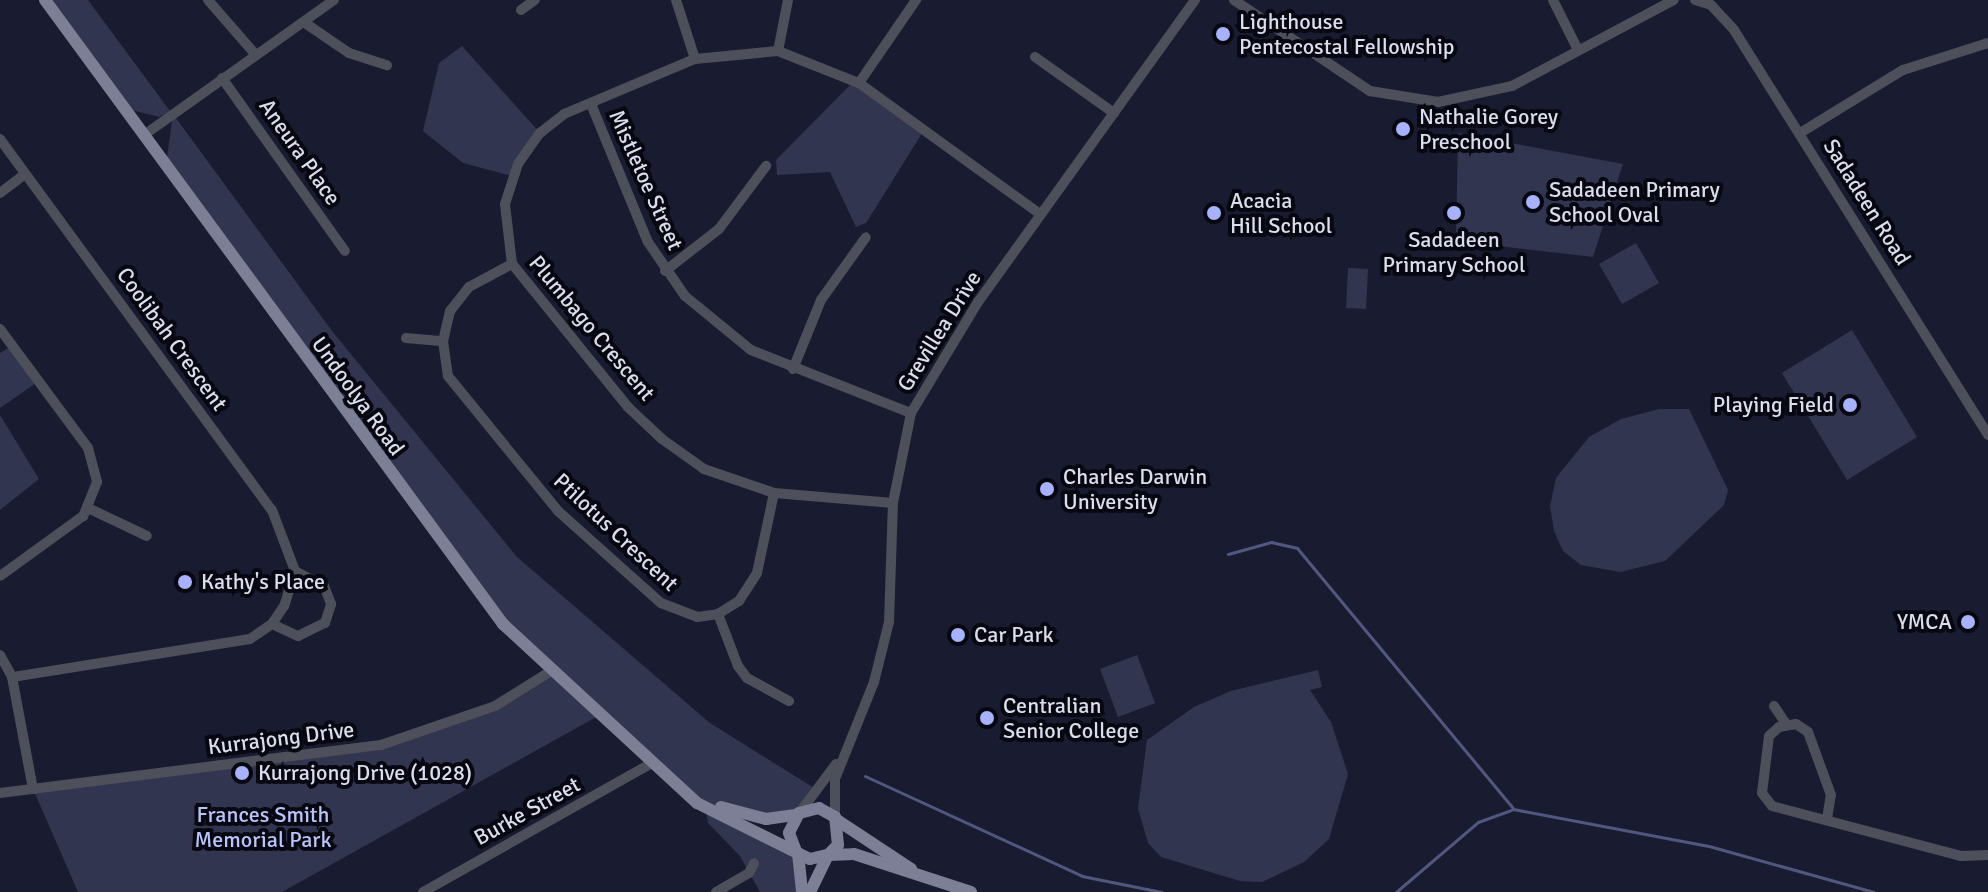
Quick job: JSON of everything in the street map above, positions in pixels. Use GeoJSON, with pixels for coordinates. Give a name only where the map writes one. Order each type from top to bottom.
{"type":"FeatureCollection","features":[{"type":"Feature","properties":{"kind":"main road","name":"Undoolya Road"},"geometry":{"type":"LineString","coordinates":[[45,0],[484,602],[551,671],[650,764],[709,809],[810,859],[829,855],[862,856],[943,884]]}},
{"type":"Feature","properties":{"kind":"main road","name":"Undoolya Road"},"geometry":{"type":"LineString","coordinates":[[675,785],[747,816],[781,819],[819,808],[835,818]]}},
{"type":"Feature","properties":{"kind":"main road"},"geometry":{"type":"LineString","coordinates":[[799,813],[789,833],[797,852],[802,892]]}},
{"type":"Feature","properties":{"kind":"main road"},"geometry":{"type":"LineString","coordinates":[[810,892],[840,838],[835,818]]}},
{"type":"Feature","properties":{"kind":"main road"},"geometry":{"type":"LineString","coordinates":[[835,818],[868,845],[943,884],[971,892]]}},
{"type":"Feature","properties":{"kind":"street"},"geometry":{"type":"LineString","coordinates":[[208,0],[255,54]]}},
{"type":"Feature","properties":{"kind":"street"},"geometry":{"type":"LineString","coordinates":[[144,135],[334,0]]}},
{"type":"Feature","properties":{"kind":"street"},"geometry":{"type":"LineString","coordinates":[[521,10],[535,0]]}},
{"type":"Feature","properties":{"kind":"street"},"geometry":{"type":"LineString","coordinates":[[676,0],[695,59]]}},
{"type":"Feature","properties":{"kind":"street"},"geometry":{"type":"LineString","coordinates":[[778,51],[788,0]]}},
{"type":"Feature","properties":{"kind":"street"},"geometry":{"type":"LineString","coordinates":[[859,83],[916,0]]}},
{"type":"Feature","properties":{"kind":"street","name":"Grevillea Drive"},"geometry":{"type":"LineString","coordinates":[[835,818],[833,789],[850,737],[874,682],[889,622],[893,503],[911,413],[951,342],[1195,0]]}},
{"type":"Feature","properties":{"kind":"street"},"geometry":{"type":"LineString","coordinates":[[1234,0],[1370,91],[1415,101],[1456,100],[1512,86],[1674,0]]}},
{"type":"Feature","properties":{"kind":"street"},"geometry":{"type":"LineString","coordinates":[[1553,0],[1578,50]]}},
{"type":"Feature","properties":{"kind":"street","name":"Sadadeen Road"},"geometry":{"type":"LineString","coordinates":[[1698,0],[1734,30],[1988,435]]}},
{"type":"Feature","properties":{"kind":"street"},"geometry":{"type":"LineString","coordinates":[[305,23],[349,53],[387,65]]}},
{"type":"Feature","properties":{"kind":"street"},"geometry":{"type":"LineString","coordinates":[[1800,133],[1903,70],[1988,43]]}},
{"type":"Feature","properties":{"kind":"street","name":"Plumbago Crescent"},"geometry":{"type":"LineString","coordinates":[[893,503],[774,493],[704,469],[662,439],[628,407],[512,264],[505,204],[518,164],[547,127],[591,104],[695,59],[778,51],[859,83],[1040,214]]}},
{"type":"Feature","properties":{"kind":"street"},"geometry":{"type":"LineString","coordinates":[[1035,57],[1114,113]]}},
{"type":"Feature","properties":{"kind":"street","name":"Aneura Place"},"geometry":{"type":"LineString","coordinates":[[222,78],[345,251]]}},
{"type":"Feature","properties":{"kind":"street","name":"Mistletoe Street"},"geometry":{"type":"LineString","coordinates":[[591,104],[665,271],[727,334],[793,369],[911,413]]}},
{"type":"Feature","properties":{"kind":"street","name":"Coolibah Crescent"},"geometry":{"type":"LineString","coordinates":[[0,139],[272,510],[295,571]]}},
{"type":"Feature","properties":{"kind":"street"},"geometry":{"type":"LineString","coordinates":[[665,271],[719,229],[766,166]]}},
{"type":"Feature","properties":{"kind":"street"},"geometry":{"type":"LineString","coordinates":[[0,193],[25,174]]}},
{"type":"Feature","properties":{"kind":"street"},"geometry":{"type":"LineString","coordinates":[[793,369],[821,300],[866,237]]}},
{"type":"Feature","properties":{"kind":"street"},"geometry":{"type":"LineString","coordinates":[[406,338],[443,341],[458,298],[512,264]]}},
{"type":"Feature","properties":{"kind":"street"},"geometry":{"type":"LineString","coordinates":[[0,329],[94,461],[97,482],[88,508],[0,576]]}},
{"type":"Feature","properties":{"kind":"street","name":"Ptilotus Crescent"},"geometry":{"type":"LineString","coordinates":[[443,341],[444,361],[457,392],[558,511],[661,603],[688,616],[718,614]]}},
{"type":"Feature","properties":{"kind":"street"},"geometry":{"type":"LineString","coordinates":[[774,493],[757,573],[747,593],[718,614],[730,654],[747,678],[789,701]]}},
{"type":"Feature","properties":{"kind":"street"},"geometry":{"type":"LineString","coordinates":[[88,508],[147,536]]}},
{"type":"Feature","properties":{"kind":"street"},"geometry":{"type":"LineString","coordinates":[[12,677],[235,644],[272,624],[284,606],[295,571],[324,586],[330,612],[309,634],[288,633],[272,624]]}},
{"type":"Feature","properties":{"kind":"street"},"geometry":{"type":"LineString","coordinates":[[0,655],[12,677],[33,789]]}},
{"type":"Feature","properties":{"kind":"street","name":"Kurrajong Drive"},"geometry":{"type":"LineString","coordinates":[[0,793],[381,745],[495,706],[551,671]]}},
{"type":"Feature","properties":{"kind":"street"},"geometry":{"type":"LineString","coordinates":[[1774,706],[1786,724],[1808,732],[1831,795],[1827,819]]}},
{"type":"Feature","properties":{"kind":"street"},"geometry":{"type":"LineString","coordinates":[[1786,724],[1769,736],[1762,793],[1772,806],[1961,856],[1988,855]]}},
{"type":"Feature","properties":{"kind":"street","name":"Grevillea Drive"},"geometry":{"type":"LineString","coordinates":[[799,813],[850,737]]}},
{"type":"Feature","properties":{"kind":"street","name":"Burke Street"},"geometry":{"type":"LineString","coordinates":[[423,892],[650,764]]}},
{"type":"Feature","properties":{"kind":"street"},"geometry":{"type":"LineString","coordinates":[[716,892],[749,873],[754,863]]}},
{"type":"Feature","properties":{"kind":"green space"},"geometry":{"type":"Polygon","coordinates":[[[45,0],[88,0],[170,111],[159,117],[124,108],[45,0]]]}},
{"type":"Feature","properties":{"kind":"green space"},"geometry":{"type":"Polygon","coordinates":[[[462,46],[540,133],[512,176],[463,163],[423,131],[439,63],[462,46]]]}},
{"type":"Feature","properties":{"kind":"green space"},"geometry":{"type":"Polygon","coordinates":[[[854,81],[924,130],[866,223],[856,227],[830,172],[777,175],[776,160],[854,81]]]}},
{"type":"Feature","properties":{"kind":"green space","name":"Frances Smith Memorial Park"},"geometry":{"type":"Polygon","coordinates":[[[173,114],[332,331],[517,557],[710,723],[819,791],[791,817],[733,813],[704,801],[598,716],[282,892],[78,892],[33,789],[381,745],[455,722],[551,672],[522,645],[166,165],[173,114]]]}},
{"type":"Feature","properties":{"kind":"green space","name":"Sadadeen Primary School Oval"},"geometry":{"type":"Polygon","coordinates":[[[1458,133],[1623,164],[1593,257],[1456,241],[1458,133]]]}},
{"type":"Feature","properties":{"kind":"green space"},"geometry":{"type":"Polygon","coordinates":[[[1636,243],[1659,283],[1622,304],[1599,264],[1636,243]]]}},
{"type":"Feature","properties":{"kind":"green space"},"geometry":{"type":"Polygon","coordinates":[[[1348,268],[1368,269],[1366,309],[1346,308],[1348,268]]]}},
{"type":"Feature","properties":{"kind":"green space","name":"Playing Field"},"geometry":{"type":"Polygon","coordinates":[[[1852,330],[1917,437],[1847,480],[1782,373],[1852,330]]]}},
{"type":"Feature","properties":{"kind":"green space"},"geometry":{"type":"Polygon","coordinates":[[[13,345],[39,381],[0,408],[0,353],[13,345]]]}},
{"type":"Feature","properties":{"kind":"green space"},"geometry":{"type":"Polygon","coordinates":[[[1659,409],[1689,409],[1728,490],[1724,505],[1665,561],[1620,572],[1581,565],[1563,551],[1554,531],[1550,506],[1556,478],[1589,437],[1621,419],[1659,409]]]}},
{"type":"Feature","properties":{"kind":"green space"},"geometry":{"type":"Polygon","coordinates":[[[0,415],[39,479],[0,510],[0,415]]]}},
{"type":"Feature","properties":{"kind":"green space"},"geometry":{"type":"Polygon","coordinates":[[[1137,655],[1155,703],[1118,717],[1100,669],[1137,655]]]}},
{"type":"Feature","properties":{"kind":"green space"},"geometry":{"type":"Polygon","coordinates":[[[1318,670],[1322,687],[1310,690],[1331,722],[1348,774],[1329,839],[1304,862],[1262,882],[1240,881],[1161,857],[1148,843],[1138,808],[1147,740],[1194,707],[1231,691],[1318,670]]]}},
{"type":"Feature","properties":{"kind":"green space"},"geometry":{"type":"Polygon","coordinates":[[[706,810],[794,848],[802,892],[760,892],[740,856],[708,823],[706,810]]]}},
{"type":"Feature","properties":{"kind":"waterway"},"geometry":{"type":"LineString","coordinates":[[1228,554],[1271,542],[1297,548],[1512,807]]}},
{"type":"Feature","properties":{"kind":"waterway"},"geometry":{"type":"LineString","coordinates":[[865,776],[1082,876],[1161,892]]}},
{"type":"Feature","properties":{"kind":"waterway"},"geometry":{"type":"LineString","coordinates":[[1396,892],[1478,822],[1513,809],[1709,846],[1874,892]]}},
{"type":"Feature","properties":{"kind":"place","name":"Lighthouse Pentecostal Fellowship"},"geometry":{"type":"Point","coordinates":[1223,34]}},
{"type":"Feature","properties":{"kind":"place","name":"Nathalie Gorey Preschool"},"geometry":{"type":"Point","coordinates":[1403,129]}},
{"type":"Feature","properties":{"kind":"place","name":"Sadadeen Primary School Oval"},"geometry":{"type":"Point","coordinates":[1533,202]}},
{"type":"Feature","properties":{"kind":"place","name":"Acacia Hill School"},"geometry":{"type":"Point","coordinates":[1214,213]}},
{"type":"Feature","properties":{"kind":"place","name":"Sadadeen Primary School"},"geometry":{"type":"Point","coordinates":[1454,213]}},
{"type":"Feature","properties":{"kind":"place","name":"Playing Field"},"geometry":{"type":"Point","coordinates":[1850,405]}},
{"type":"Feature","properties":{"kind":"place","name":"Charles Darwin University"},"geometry":{"type":"Point","coordinates":[1047,489]}},
{"type":"Feature","properties":{"kind":"place","name":"Kathy's Place"},"geometry":{"type":"Point","coordinates":[185,582]}},
{"type":"Feature","properties":{"kind":"place","name":"YMCA"},"geometry":{"type":"Point","coordinates":[1968,622]}},
{"type":"Feature","properties":{"kind":"place","name":"Car Park"},"geometry":{"type":"Point","coordinates":[958,635]}},
{"type":"Feature","properties":{"kind":"place","name":"Centralian Senior College"},"geometry":{"type":"Point","coordinates":[987,718]}},
{"type":"Feature","properties":{"kind":"place","name":"Kurrajong Drive (1028)"},"geometry":{"type":"Point","coordinates":[242,773]}}]}
